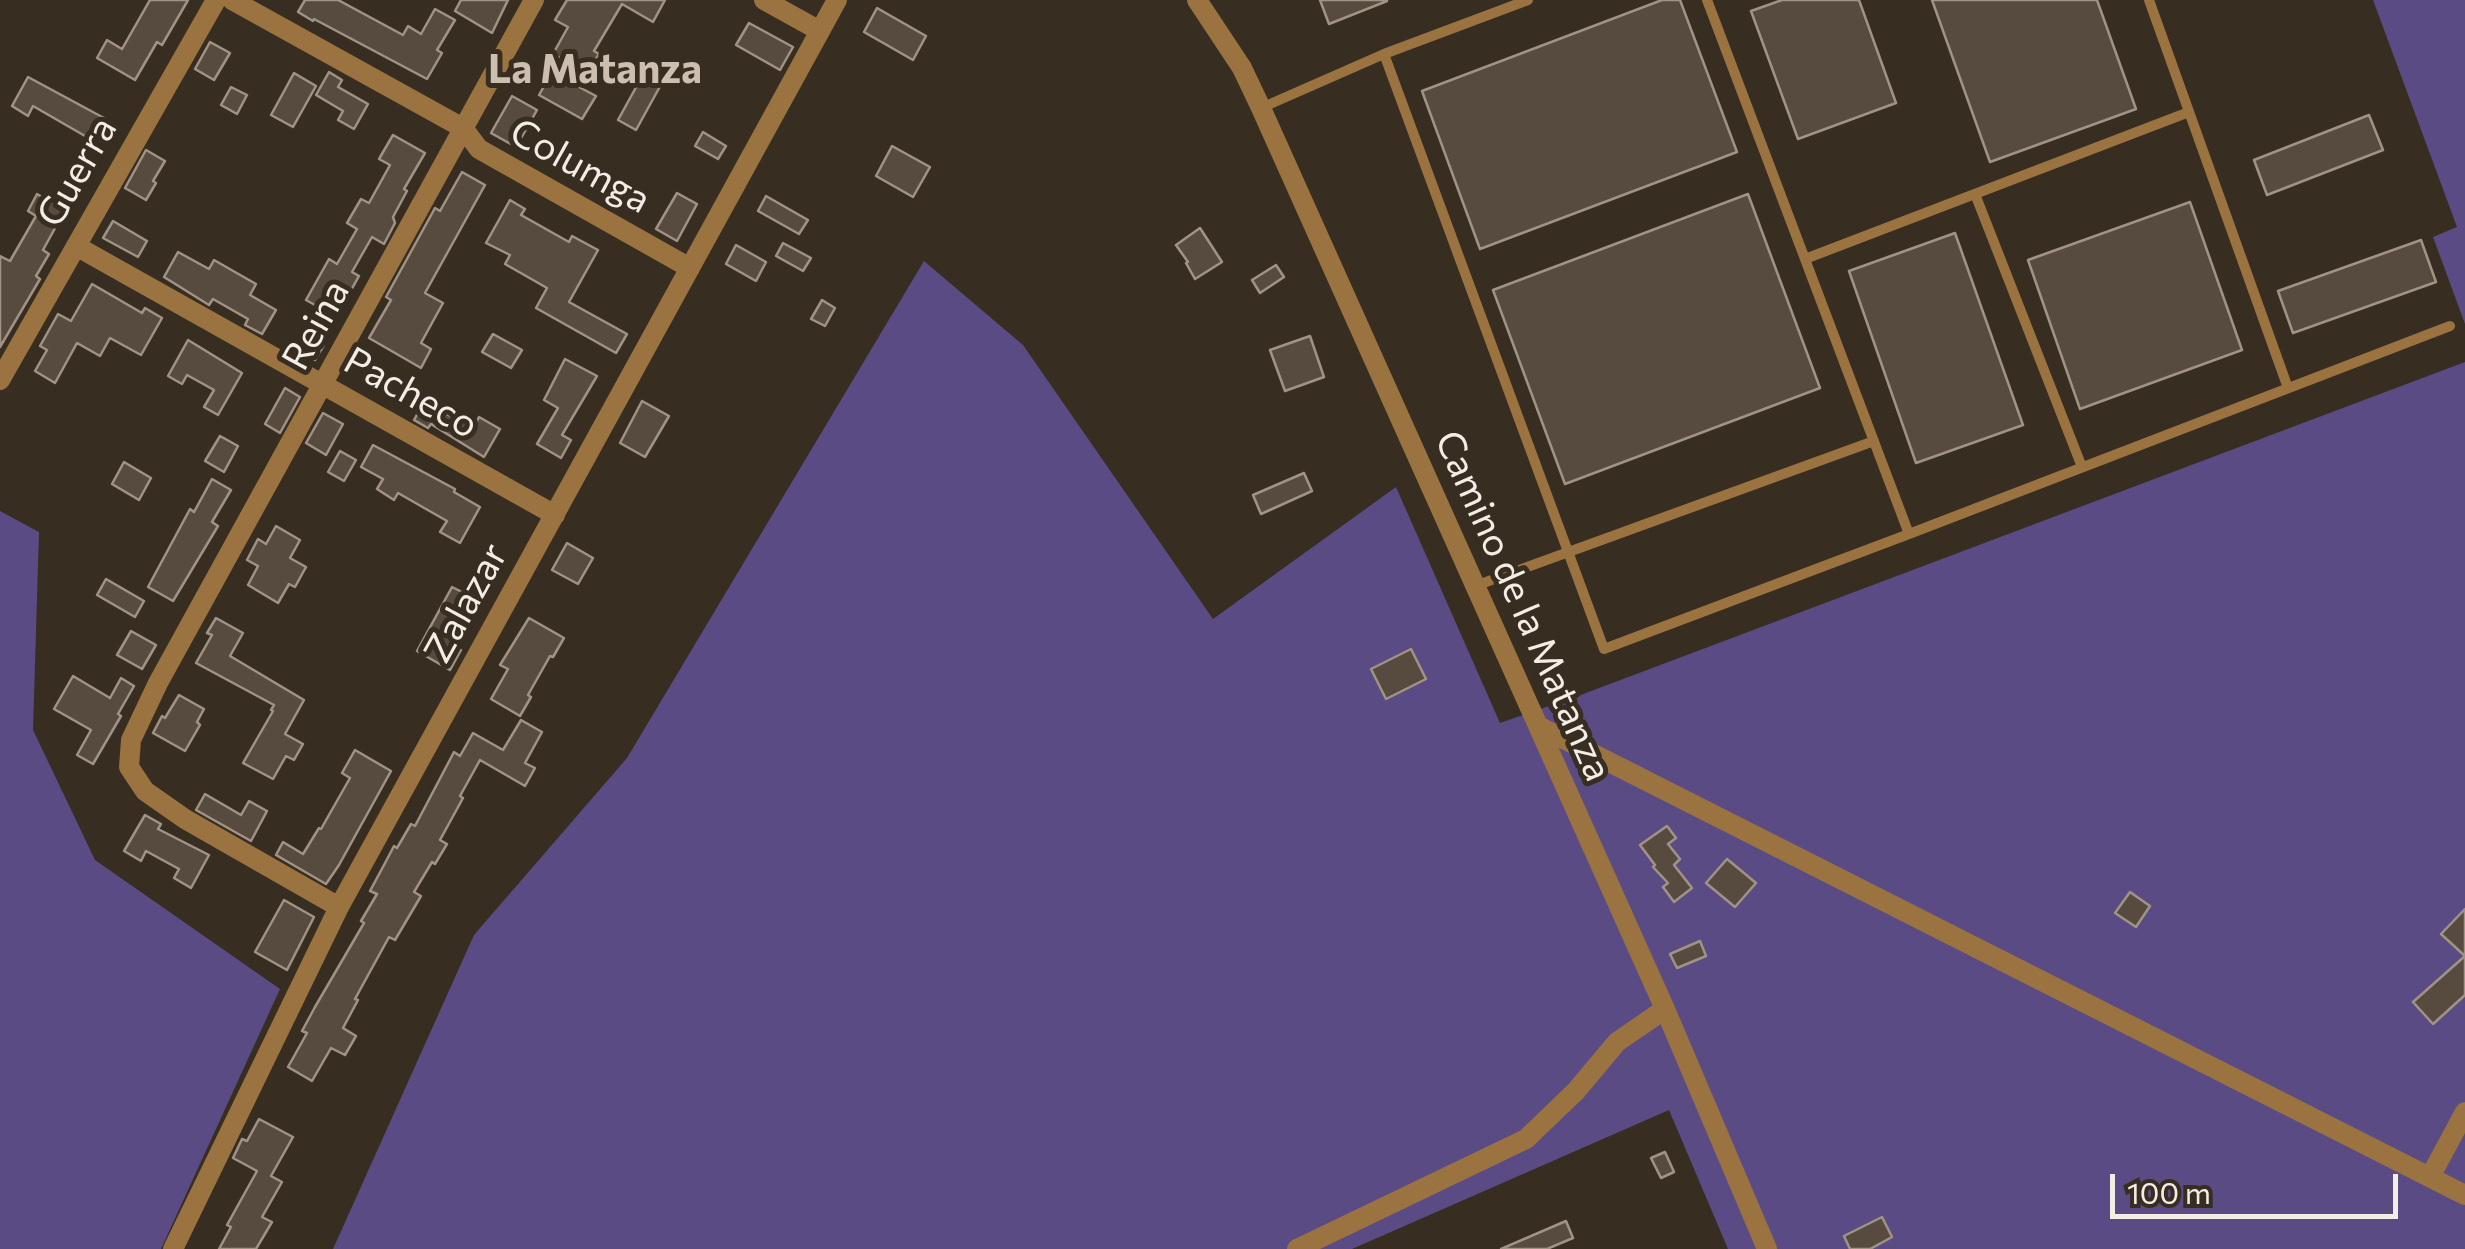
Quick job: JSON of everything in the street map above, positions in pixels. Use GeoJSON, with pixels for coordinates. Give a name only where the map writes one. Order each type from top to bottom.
{"type":"FeatureCollection","features":[{"type":"Feature","properties":{"kind":"street","name":"Guerra"},"geometry":{"type":"LineString","coordinates":[[0,380],[216,0]]}},
{"type":"Feature","properties":{"kind":"street","name":"Columga"},"geometry":{"type":"LineString","coordinates":[[232,0],[464,128],[479,149],[690,268]]}},
{"type":"Feature","properties":{"kind":"street","name":"Reina"},"geometry":{"type":"LineString","coordinates":[[339,907],[184,819],[145,792],[129,767],[131,740],[158,683],[534,0]]}},
{"type":"Feature","properties":{"kind":"street"},"geometry":{"type":"LineString","coordinates":[[764,0],[820,31]]}},
{"type":"Feature","properties":{"kind":"street","name":"Zalazar"},"geometry":{"type":"LineString","coordinates":[[173,1249],[339,907],[837,0]]}},
{"type":"Feature","properties":{"kind":"street","name":"Camino de la Matanza"},"geometry":{"type":"LineString","coordinates":[[1197,0],[1242,68],[1261,108],[1666,1009],[1767,1249]]}},
{"type":"Feature","properties":{"kind":"street","name":"Pacheco"},"geometry":{"type":"LineString","coordinates":[[76,246],[555,514]]}},
{"type":"Feature","properties":{"kind":"street"},"geometry":{"type":"LineString","coordinates":[[1540,727],[2465,1195]]}},
{"type":"Feature","properties":{"kind":"street"},"geometry":{"type":"LineString","coordinates":[[1297,1249],[1526,1139],[1576,1091],[1617,1042],[1666,1009]]}},
{"type":"Feature","properties":{"kind":"street"},"geometry":{"type":"LineString","coordinates":[[2430,1178],[2465,1112]]}},
{"type":"Feature","properties":{"kind":"lane"},"geometry":{"type":"LineString","coordinates":[[1261,108],[1384,54],[1528,0]]}},
{"type":"Feature","properties":{"kind":"lane"},"geometry":{"type":"LineString","coordinates":[[1707,0],[1909,534]]}},
{"type":"Feature","properties":{"kind":"lane"},"geometry":{"type":"LineString","coordinates":[[2149,0],[2288,388]]}},
{"type":"Feature","properties":{"kind":"lane"},"geometry":{"type":"LineString","coordinates":[[1384,54],[1604,648],[2450,326]]}},
{"type":"Feature","properties":{"kind":"lane"},"geometry":{"type":"LineString","coordinates":[[1805,259],[2190,112]]}},
{"type":"Feature","properties":{"kind":"lane"},"geometry":{"type":"LineString","coordinates":[[1976,194],[2082,467]]}},
{"type":"Feature","properties":{"kind":"lane"},"geometry":{"type":"LineString","coordinates":[[1475,586],[1874,441]]}},
{"type":"Feature","properties":{"kind":"shaded area"},"geometry":{"type":"Polygon","coordinates":[[[2373,0],[2465,0],[2465,324],[2433,237],[2457,227],[2373,0]]]}},
{"type":"Feature","properties":{"kind":"shaded area"},"geometry":{"type":"Polygon","coordinates":[[[924,261],[1023,345],[1213,619],[1396,487],[1500,723],[2465,362],[2465,1249],[1728,1249],[1669,1110],[1352,1249],[333,1249],[474,935],[627,758],[924,261]]]}},
{"type":"Feature","properties":{"kind":"shaded area"},"geometry":{"type":"Polygon","coordinates":[[[0,511],[39,532],[33,730],[95,860],[280,989],[161,1249],[0,1249],[0,511]]]}},
{"type":"Feature","properties":{"kind":"building"},"geometry":{"type":"Polygon","coordinates":[[[150,0],[188,0],[162,45],[157,42],[135,80],[97,58],[107,40],[122,49],[150,0]]]}},
{"type":"Feature","properties":{"kind":"building"},"geometry":{"type":"Polygon","coordinates":[[[305,0],[338,0],[403,35],[408,26],[421,34],[435,9],[455,20],[437,50],[442,53],[427,79],[298,12],[305,0]]]}},
{"type":"Feature","properties":{"kind":"building"},"geometry":{"type":"Polygon","coordinates":[[[461,0],[508,0],[492,33],[455,11],[461,0]]]}},
{"type":"Feature","properties":{"kind":"building"},"geometry":{"type":"Polygon","coordinates":[[[567,0],[665,0],[653,22],[622,4],[594,51],[599,54],[579,87],[596,96],[582,119],[539,95],[560,58],[553,54],[568,27],[555,20],[567,0]]]}},
{"type":"Feature","properties":{"kind":"building"},"geometry":{"type":"Polygon","coordinates":[[[1320,0],[1387,0],[1387,1],[1329,24],[1320,0]]]}},
{"type":"Feature","properties":{"kind":"building"},"geometry":{"type":"Polygon","coordinates":[[[1662,0],[1680,0],[1737,152],[1480,249],[1422,91],[1662,0]]]}},
{"type":"Feature","properties":{"kind":"building"},"geometry":{"type":"Polygon","coordinates":[[[1782,0],[1859,0],[1896,103],[1798,139],[1751,11],[1782,0]]]}},
{"type":"Feature","properties":{"kind":"building"},"geometry":{"type":"Polygon","coordinates":[[[1932,0],[2097,0],[2136,109],[1990,162],[1932,0]]]}},
{"type":"Feature","properties":{"kind":"building"},"geometry":{"type":"Polygon","coordinates":[[[877,8],[926,36],[913,60],[864,32],[877,8]]]}},
{"type":"Feature","properties":{"kind":"building"},"geometry":{"type":"Polygon","coordinates":[[[749,23],[793,47],[780,70],[736,45],[749,23]]]}},
{"type":"Feature","properties":{"kind":"building"},"geometry":{"type":"Polygon","coordinates":[[[210,42],[230,53],[214,80],[195,69],[210,42]]]}},
{"type":"Feature","properties":{"kind":"building"},"geometry":{"type":"Polygon","coordinates":[[[645,71],[663,81],[636,130],[618,120],[645,71]]]}},
{"type":"Feature","properties":{"kind":"building"},"geometry":{"type":"Polygon","coordinates":[[[329,72],[342,80],[338,87],[368,104],[354,129],[338,120],[343,111],[316,95],[329,72]]]}},
{"type":"Feature","properties":{"kind":"building"},"geometry":{"type":"Polygon","coordinates":[[[294,73],[316,86],[293,127],[271,115],[294,73]]]}},
{"type":"Feature","properties":{"kind":"building"},"geometry":{"type":"Polygon","coordinates":[[[28,77],[104,118],[92,140],[33,106],[28,116],[12,106],[28,77]]]}},
{"type":"Feature","properties":{"kind":"building"},"geometry":{"type":"Polygon","coordinates":[[[231,87],[247,95],[237,114],[221,105],[231,87]]]}},
{"type":"Feature","properties":{"kind":"building"},"geometry":{"type":"Polygon","coordinates":[[[512,96],[537,110],[516,147],[491,133],[512,96]]]}},
{"type":"Feature","properties":{"kind":"building"},"geometry":{"type":"Polygon","coordinates":[[[2369,115],[2383,150],[2267,195],[2254,160],[2369,115]]]}},
{"type":"Feature","properties":{"kind":"building"},"geometry":{"type":"Polygon","coordinates":[[[703,132],[726,146],[718,159],[695,146],[703,132]]]}},
{"type":"Feature","properties":{"kind":"building"},"geometry":{"type":"Polygon","coordinates":[[[393,135],[425,153],[404,189],[407,191],[384,244],[372,237],[352,272],[359,276],[336,317],[306,300],[329,259],[337,264],[357,229],[347,223],[361,199],[369,203],[390,165],[379,159],[393,135]]]}},
{"type":"Feature","properties":{"kind":"building"},"geometry":{"type":"Polygon","coordinates":[[[892,146],[930,167],[913,197],[876,176],[892,146]]]}},
{"type":"Feature","properties":{"kind":"building"},"geometry":{"type":"Polygon","coordinates":[[[146,150],[165,161],[146,200],[125,188],[146,150]]]}},
{"type":"Feature","properties":{"kind":"building"},"geometry":{"type":"Polygon","coordinates":[[[462,172],[485,185],[425,293],[443,303],[421,343],[431,349],[421,368],[369,338],[391,300],[386,297],[435,208],[440,211],[462,172]]]}},
{"type":"Feature","properties":{"kind":"building"},"geometry":{"type":"Polygon","coordinates":[[[677,193],[697,204],[677,241],[656,229],[677,193]]]}},
{"type":"Feature","properties":{"kind":"building"},"geometry":{"type":"Polygon","coordinates":[[[37,194],[65,210],[43,250],[49,254],[36,276],[40,279],[0,347],[0,256],[10,261],[36,216],[28,211],[37,194]]]}},
{"type":"Feature","properties":{"kind":"building"},"geometry":{"type":"Polygon","coordinates":[[[1748,194],[1820,388],[1565,484],[1493,290],[1748,194]]]}},
{"type":"Feature","properties":{"kind":"building"},"geometry":{"type":"Polygon","coordinates":[[[766,196],[808,220],[799,234],[758,211],[766,196]]]}},
{"type":"Feature","properties":{"kind":"building"},"geometry":{"type":"Polygon","coordinates":[[[510,200],[525,209],[521,215],[569,242],[572,236],[598,250],[569,302],[627,334],[616,353],[536,308],[547,288],[505,264],[510,255],[486,243],[510,200]]]}},
{"type":"Feature","properties":{"kind":"building"},"geometry":{"type":"Polygon","coordinates":[[[2190,202],[2242,350],[2080,409],[2028,260],[2190,202]]]}},
{"type":"Feature","properties":{"kind":"building"},"geometry":{"type":"Polygon","coordinates":[[[113,221],[147,241],[138,257],[103,238],[113,221]]]}},
{"type":"Feature","properties":{"kind":"building"},"geometry":{"type":"Polygon","coordinates":[[[1200,228],[1222,262],[1195,279],[1176,245],[1200,228]]]}},
{"type":"Feature","properties":{"kind":"building"},"geometry":{"type":"Polygon","coordinates":[[[1955,233],[2023,425],[1916,463],[1849,271],[1955,233]]]}},
{"type":"Feature","properties":{"kind":"building"},"geometry":{"type":"Polygon","coordinates":[[[2421,240],[2436,282],[2293,333],[2278,291],[2421,240]]]}},
{"type":"Feature","properties":{"kind":"building"},"geometry":{"type":"Polygon","coordinates":[[[783,243],[811,258],[803,271],[776,256],[783,243]]]}},
{"type":"Feature","properties":{"kind":"building"},"geometry":{"type":"Polygon","coordinates":[[[736,245],[766,262],[756,281],[726,264],[736,245]]]}},
{"type":"Feature","properties":{"kind":"building"},"geometry":{"type":"Polygon","coordinates":[[[178,252],[209,269],[214,260],[256,284],[250,295],[276,310],[262,334],[245,325],[248,319],[213,299],[209,305],[164,277],[178,252]]]}},
{"type":"Feature","properties":{"kind":"building"},"geometry":{"type":"Polygon","coordinates":[[[1276,265],[1284,277],[1260,293],[1252,280],[1276,265]]]}},
{"type":"Feature","properties":{"kind":"building"},"geometry":{"type":"Polygon","coordinates":[[[92,284],[142,313],[145,308],[162,318],[141,355],[110,338],[100,356],[77,343],[55,383],[35,371],[47,350],[40,346],[58,314],[71,321],[92,284]]]}},
{"type":"Feature","properties":{"kind":"building"},"geometry":{"type":"Polygon","coordinates":[[[822,300],[835,308],[825,326],[811,319],[822,300]]]}},
{"type":"Feature","properties":{"kind":"building"},"geometry":{"type":"Polygon","coordinates":[[[303,333],[324,345],[315,360],[294,348],[303,333]]]}},
{"type":"Feature","properties":{"kind":"building"},"geometry":{"type":"Polygon","coordinates":[[[493,334],[522,350],[511,368],[482,352],[493,334]]]}},
{"type":"Feature","properties":{"kind":"building"},"geometry":{"type":"Polygon","coordinates":[[[1310,336],[1324,377],[1285,391],[1270,350],[1310,336]]]}},
{"type":"Feature","properties":{"kind":"building"},"geometry":{"type":"Polygon","coordinates":[[[188,340],[242,373],[218,415],[204,407],[214,390],[187,375],[182,384],[168,376],[188,340]]]}},
{"type":"Feature","properties":{"kind":"building"},"geometry":{"type":"Polygon","coordinates":[[[565,359],[597,376],[562,435],[571,440],[561,458],[537,444],[558,408],[544,400],[565,359]]]}},
{"type":"Feature","properties":{"kind":"building"},"geometry":{"type":"Polygon","coordinates":[[[285,388],[300,397],[280,433],[265,424],[285,388]]]}},
{"type":"Feature","properties":{"kind":"building"},"geometry":{"type":"Polygon","coordinates":[[[642,401],[669,416],[645,457],[620,443],[642,401]]]}},
{"type":"Feature","properties":{"kind":"building"},"geometry":{"type":"Polygon","coordinates":[[[424,402],[450,416],[453,410],[476,423],[479,417],[500,429],[484,457],[431,424],[428,428],[414,420],[424,402]]]}},
{"type":"Feature","properties":{"kind":"building"},"geometry":{"type":"Polygon","coordinates":[[[323,413],[343,424],[326,455],[306,443],[323,413]]]}},
{"type":"Feature","properties":{"kind":"building"},"geometry":{"type":"Polygon","coordinates":[[[220,436],[238,446],[224,472],[205,461],[220,436]]]}},
{"type":"Feature","properties":{"kind":"building"},"geometry":{"type":"Polygon","coordinates":[[[373,445],[455,489],[454,492],[480,507],[460,543],[440,532],[447,521],[398,493],[394,500],[377,489],[383,479],[361,467],[373,445]]]}},
{"type":"Feature","properties":{"kind":"building"},"geometry":{"type":"Polygon","coordinates":[[[340,451],[356,460],[344,481],[328,472],[340,451]]]}},
{"type":"Feature","properties":{"kind":"building"},"geometry":{"type":"Polygon","coordinates":[[[124,462],[151,478],[139,500],[112,484],[124,462]]]}},
{"type":"Feature","properties":{"kind":"building"},"geometry":{"type":"Polygon","coordinates":[[[1304,473],[1312,491],[1261,514],[1253,495],[1304,473]]]}},
{"type":"Feature","properties":{"kind":"building"},"geometry":{"type":"Polygon","coordinates":[[[212,479],[231,490],[212,522],[218,526],[173,601],[148,587],[190,509],[194,512],[212,479]]]}},
{"type":"Feature","properties":{"kind":"building"},"geometry":{"type":"Polygon","coordinates":[[[276,526],[300,540],[290,558],[306,567],[295,587],[289,584],[278,603],[248,585],[258,566],[247,560],[258,539],[266,544],[276,526]]]}},
{"type":"Feature","properties":{"kind":"building"},"geometry":{"type":"Polygon","coordinates":[[[567,543],[593,558],[578,584],[552,570],[567,543]]]}},
{"type":"Feature","properties":{"kind":"building"},"geometry":{"type":"Polygon","coordinates":[[[474,571],[492,581],[454,646],[461,650],[450,670],[417,651],[452,587],[462,592],[474,571]]]}},
{"type":"Feature","properties":{"kind":"building"},"geometry":{"type":"Polygon","coordinates":[[[106,579],[144,601],[135,617],[97,595],[106,579]]]}},
{"type":"Feature","properties":{"kind":"building"},"geometry":{"type":"Polygon","coordinates":[[[216,618],[243,633],[230,656],[304,700],[285,734],[303,744],[294,760],[286,756],[273,779],[243,763],[274,705],[196,663],[212,635],[207,633],[216,618]]]}},
{"type":"Feature","properties":{"kind":"building"},"geometry":{"type":"Polygon","coordinates":[[[529,618],[564,638],[528,695],[531,697],[520,716],[491,699],[508,669],[500,665],[529,618]]]}},
{"type":"Feature","properties":{"kind":"building"},"geometry":{"type":"Polygon","coordinates":[[[131,631],[156,645],[142,669],[117,655],[131,631]]]}},
{"type":"Feature","properties":{"kind":"building"},"geometry":{"type":"Polygon","coordinates":[[[1411,649],[1426,679],[1386,699],[1371,669],[1411,649]]]}},
{"type":"Feature","properties":{"kind":"building"},"geometry":{"type":"Polygon","coordinates":[[[73,676],[110,698],[121,678],[134,686],[93,764],[77,755],[91,730],[54,709],[73,676]]]}},
{"type":"Feature","properties":{"kind":"building"},"geometry":{"type":"Polygon","coordinates":[[[179,695],[204,709],[185,751],[153,733],[179,695]]]}},
{"type":"Feature","properties":{"kind":"building"},"geometry":{"type":"Polygon","coordinates":[[[521,720],[542,732],[525,763],[535,768],[525,786],[480,760],[440,840],[447,844],[414,892],[421,896],[395,940],[389,937],[355,999],[358,1000],[343,1028],[356,1036],[345,1055],[331,1048],[312,1081],[288,1067],[307,1033],[302,1031],[364,923],[361,921],[377,894],[370,891],[394,846],[397,848],[411,824],[415,826],[454,752],[460,756],[473,733],[503,750],[521,720]]]}},
{"type":"Feature","properties":{"kind":"building"},"geometry":{"type":"Polygon","coordinates":[[[355,750],[391,771],[326,884],[276,855],[283,842],[303,854],[350,778],[342,773],[355,750]]]}},
{"type":"Feature","properties":{"kind":"building"},"geometry":{"type":"Polygon","coordinates":[[[205,794],[241,815],[249,801],[267,811],[251,841],[196,810],[205,794]]]}},
{"type":"Feature","properties":{"kind":"building"},"geometry":{"type":"Polygon","coordinates":[[[145,815],[161,824],[158,829],[209,855],[191,888],[174,878],[179,869],[146,851],[141,861],[124,851],[145,815]]]}},
{"type":"Feature","properties":{"kind":"building"},"geometry":{"type":"Polygon","coordinates":[[[1667,826],[1676,838],[1668,844],[1680,859],[1674,865],[1692,888],[1674,902],[1663,887],[1668,883],[1640,845],[1667,826]]]}},
{"type":"Feature","properties":{"kind":"building"},"geometry":{"type":"Polygon","coordinates":[[[1727,859],[1756,883],[1735,907],[1706,883],[1727,859]]]}},
{"type":"Feature","properties":{"kind":"building"},"geometry":{"type":"Polygon","coordinates":[[[2130,892],[2150,906],[2136,927],[2115,913],[2130,892]]]}},
{"type":"Feature","properties":{"kind":"building"},"geometry":{"type":"Polygon","coordinates":[[[284,900],[314,917],[287,970],[255,952],[284,900]]]}},
{"type":"Feature","properties":{"kind":"building"},"geometry":{"type":"Polygon","coordinates":[[[2465,909],[2465,956],[2441,934],[2465,909]]]}},
{"type":"Feature","properties":{"kind":"building"},"geometry":{"type":"Polygon","coordinates":[[[1700,941],[1706,956],[1677,968],[1670,954],[1700,941]]]}},
{"type":"Feature","properties":{"kind":"building"},"geometry":{"type":"Polygon","coordinates":[[[2465,956],[2465,995],[2433,1024],[2413,1002],[2465,956]]]}},
{"type":"Feature","properties":{"kind":"building"},"geometry":{"type":"Polygon","coordinates":[[[259,1119],[293,1137],[271,1176],[282,1182],[262,1217],[272,1222],[256,1249],[219,1249],[231,1227],[227,1225],[257,1171],[233,1158],[242,1139],[247,1141],[259,1119]]]}},
{"type":"Feature","properties":{"kind":"building"},"geometry":{"type":"Polygon","coordinates":[[[1665,1152],[1674,1172],[1661,1178],[1651,1158],[1665,1152]]]}},
{"type":"Feature","properties":{"kind":"building"},"geometry":{"type":"Polygon","coordinates":[[[1882,1217],[1892,1237],[1870,1249],[1850,1249],[1844,1236],[1882,1217]]]}},
{"type":"Feature","properties":{"kind":"building"},"geometry":{"type":"Polygon","coordinates":[[[1566,1221],[1573,1238],[1547,1249],[1501,1249],[1566,1221]]]}},
{"type":"Feature","properties":{"kind":"district","name":"La Matanza"},"geometry":{"type":"Point","coordinates":[595,70]}}]}
